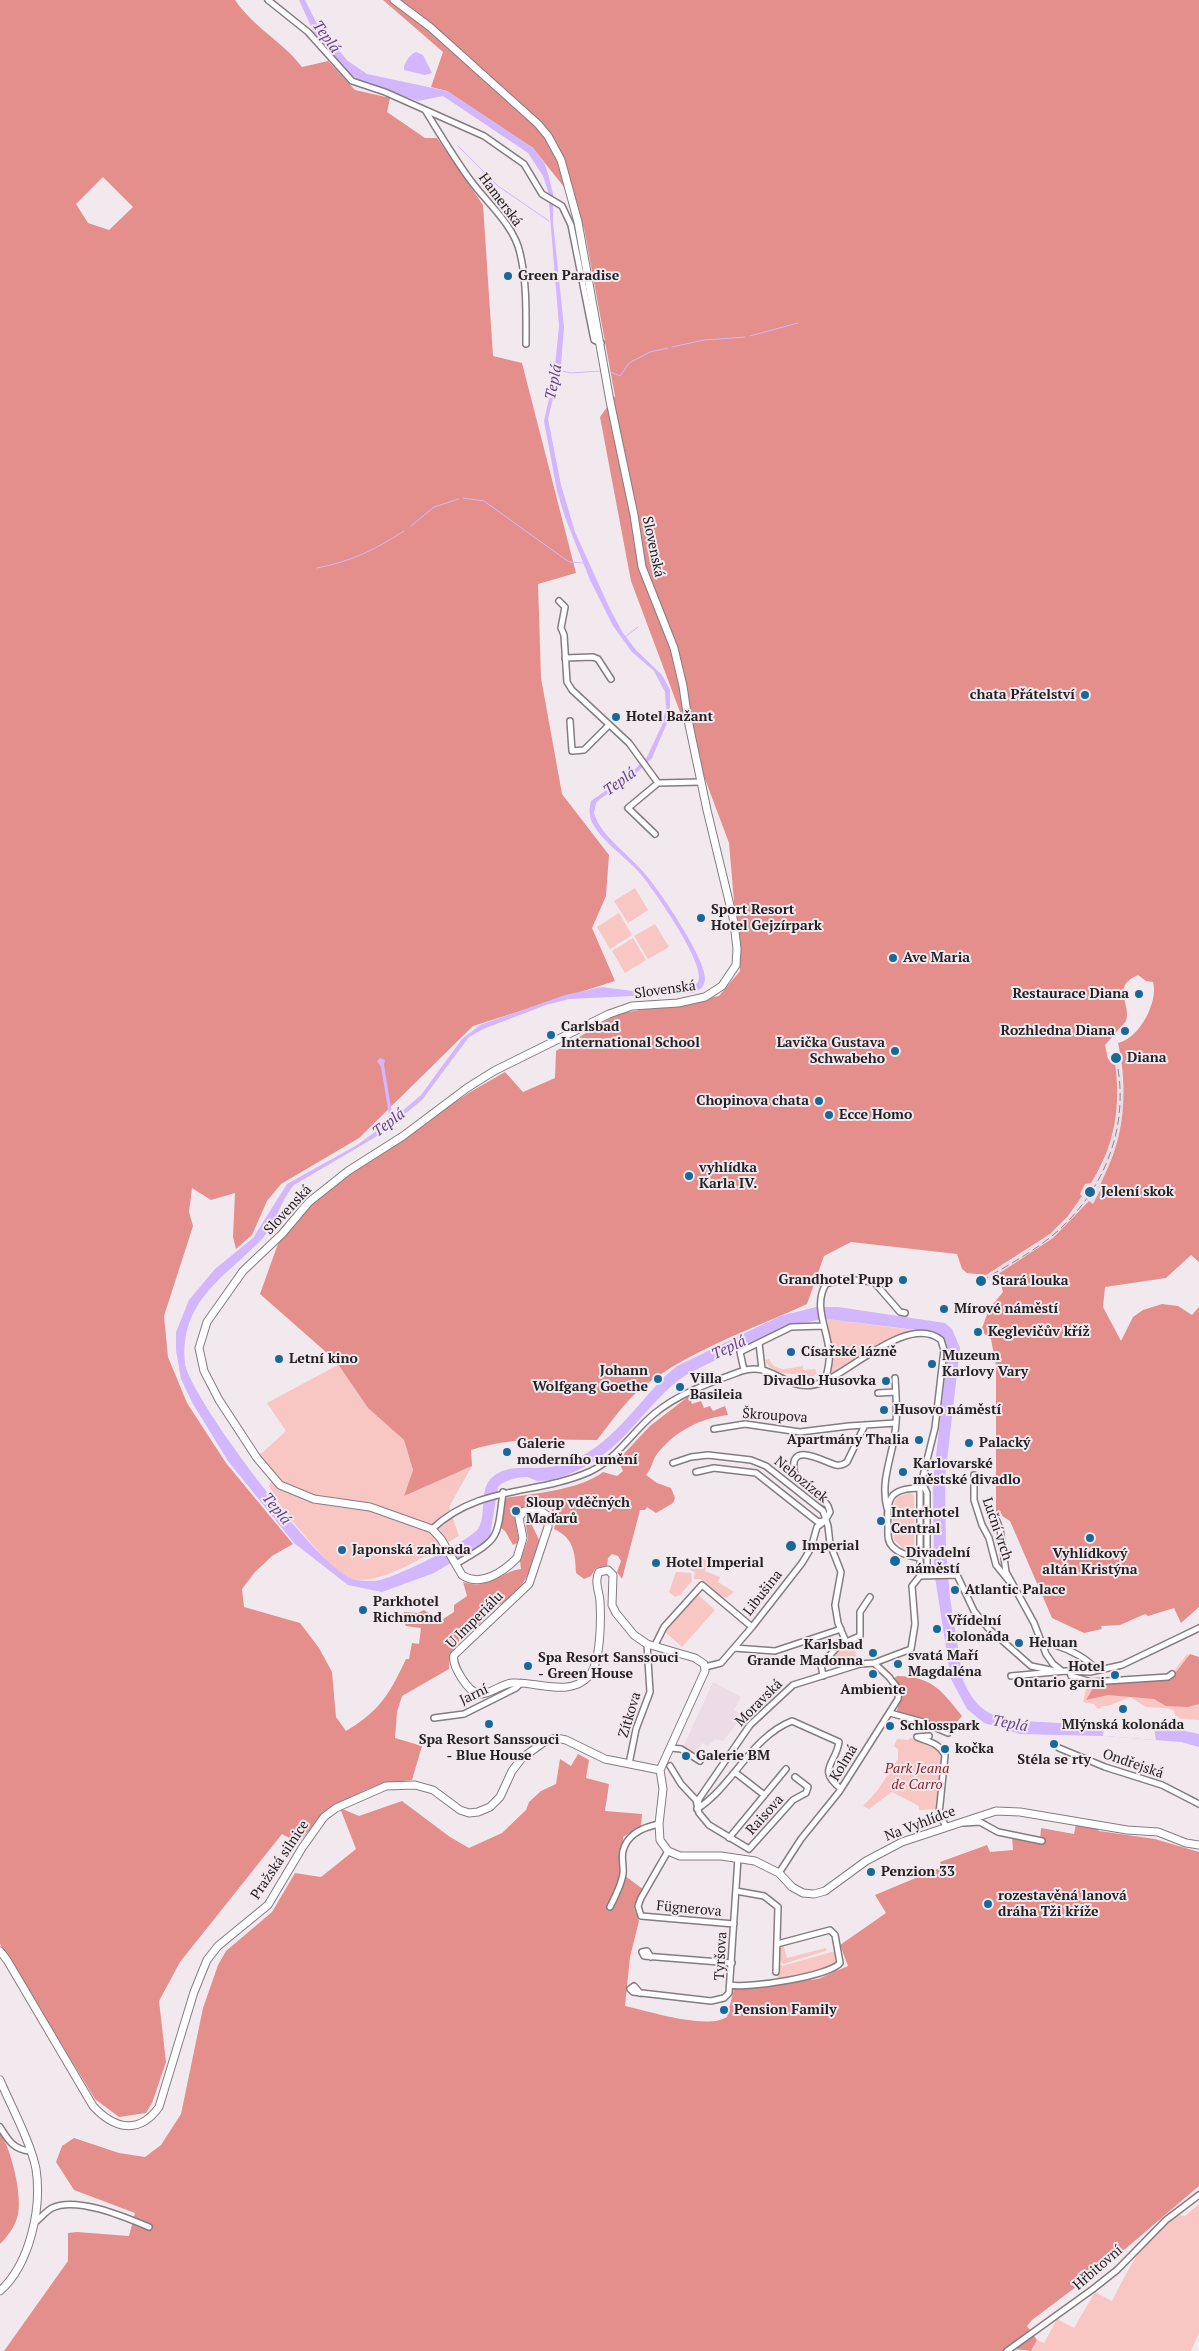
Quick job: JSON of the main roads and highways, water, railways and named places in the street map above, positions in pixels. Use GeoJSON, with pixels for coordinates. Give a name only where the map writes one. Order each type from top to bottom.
{"type":"FeatureCollection","features":[{"type":"Feature","properties":{"kind":"water","name":"Teplá"},"geometry":{"type":"Polygon","coordinates":[[[299,0],[305,0],[319,28],[348,61],[367,74],[447,91],[533,148],[545,164],[553,194],[553,222],[564,327],[561,365],[548,419],[561,485],[575,532],[610,609],[623,633],[636,650],[662,675],[670,690],[667,723],[652,758],[629,780],[600,799],[596,803],[594,813],[609,838],[639,867],[671,909],[698,957],[705,979],[701,988],[693,993],[569,999],[546,1005],[483,1029],[469,1037],[422,1100],[379,1135],[294,1185],[285,1198],[267,1234],[226,1272],[204,1296],[195,1309],[189,1324],[185,1344],[186,1368],[195,1388],[233,1447],[308,1541],[330,1563],[348,1577],[357,1580],[374,1581],[412,1568],[472,1535],[481,1523],[486,1486],[495,1475],[509,1469],[556,1466],[589,1452],[616,1429],[665,1376],[677,1366],[780,1316],[816,1307],[838,1307],[945,1323],[952,1329],[960,1348],[945,1478],[946,1550],[950,1598],[963,1680],[971,1695],[985,1710],[1007,1720],[1180,1730],[1199,1734],[1199,1747],[1181,1742],[1103,1736],[1020,1734],[984,1723],[967,1709],[951,1679],[934,1571],[933,1482],[948,1351],[943,1340],[932,1332],[827,1319],[791,1326],[756,1340],[689,1373],[675,1383],[600,1458],[569,1474],[552,1479],[539,1481],[523,1477],[504,1482],[498,1487],[490,1535],[481,1545],[434,1573],[382,1592],[348,1585],[294,1543],[228,1461],[193,1404],[181,1379],[176,1350],[176,1332],[189,1300],[215,1269],[253,1238],[287,1184],[357,1145],[390,1121],[381,1067],[377,1061],[380,1058],[385,1060],[384,1065],[393,1119],[421,1095],[462,1039],[480,1025],[565,995],[601,987],[633,991],[690,988],[696,984],[699,977],[692,954],[664,906],[638,871],[600,834],[590,815],[591,801],[632,772],[647,757],[662,725],[666,708],[665,692],[654,671],[632,652],[613,626],[590,580],[565,517],[557,491],[544,421],[554,376],[559,326],[548,191],[543,176],[528,153],[443,96],[418,101],[358,80],[343,68],[314,33],[299,0]]]}},
{"type":"Feature","properties":{"kind":"water"},"geometry":{"type":"Polygon","coordinates":[[[416,52],[423,55],[432,73],[425,75],[404,70],[408,59],[416,52]]]}},
{"type":"Feature","properties":{"kind":"waterway"},"geometry":{"type":"LineString","coordinates":[[458,146],[498,186],[549,221]]}},
{"type":"Feature","properties":{"kind":"waterway"},"geometry":{"type":"LineString","coordinates":[[750,336],[798,323]]}},
{"type":"Feature","properties":{"kind":"waterway"},"geometry":{"type":"LineString","coordinates":[[672,347],[704,340],[745,337]]}},
{"type":"Feature","properties":{"kind":"waterway"},"geometry":{"type":"LineString","coordinates":[[608,371],[620,376],[629,363],[650,352],[668,348]]}},
{"type":"Feature","properties":{"kind":"waterway","name":"Teplá"},"geometry":{"type":"LineString","coordinates":[[559,370],[570,373],[601,371]]}},
{"type":"Feature","properties":{"kind":"waterway"},"geometry":{"type":"LineString","coordinates":[[463,498],[484,501],[569,562],[584,563]]}},
{"type":"Feature","properties":{"kind":"waterway"},"geometry":{"type":"LineString","coordinates":[[411,526],[434,507],[459,499]]}},
{"type":"Feature","properties":{"kind":"waterway"},"geometry":{"type":"LineString","coordinates":[[317,568],[342,562],[363,554],[404,531]]}},
{"type":"Feature","properties":{"kind":"waterway"},"geometry":{"type":"LineString","coordinates":[[625,637],[638,627]]}},
{"type":"Feature","properties":{"kind":"railway"},"geometry":{"type":"LineString","coordinates":[[981,1281],[1027,1254],[1052,1236],[1071,1218],[1087,1198],[1100,1177],[1110,1154],[1117,1130],[1120,1105],[1119,1079],[1115,1054]]}},
{"type":"Feature","properties":{"kind":"place","name":"Green Paradise"},"geometry":{"type":"Point","coordinates":[508,276]}},
{"type":"Feature","properties":{"kind":"place","name":"chata Přátelství"},"geometry":{"type":"Point","coordinates":[1085,695]}},
{"type":"Feature","properties":{"kind":"place","name":"Hotel Bažant"},"geometry":{"type":"Point","coordinates":[616,717]}},
{"type":"Feature","properties":{"kind":"place","name":"Sport Resort Hotel Gejzírpark"},"geometry":{"type":"Point","coordinates":[701,918]}},
{"type":"Feature","properties":{"kind":"place","name":"Ave Maria"},"geometry":{"type":"Point","coordinates":[893,958]}},
{"type":"Feature","properties":{"kind":"place","name":"Restaurace Diana"},"geometry":{"type":"Point","coordinates":[1139,994]}},
{"type":"Feature","properties":{"kind":"place","name":"Rozhledna Diana"},"geometry":{"type":"Point","coordinates":[1125,1031]}},
{"type":"Feature","properties":{"kind":"place","name":"Carlsbad International School"},"geometry":{"type":"Point","coordinates":[551,1035]}},
{"type":"Feature","properties":{"kind":"place","name":"Lavička Gustava Schwabeho"},"geometry":{"type":"Point","coordinates":[895,1051]}},
{"type":"Feature","properties":{"kind":"place","name":"Diana"},"geometry":{"type":"Point","coordinates":[1116,1058]}},
{"type":"Feature","properties":{"kind":"place","name":"Chopinova chata"},"geometry":{"type":"Point","coordinates":[819,1101]}},
{"type":"Feature","properties":{"kind":"place","name":"Ecce Homo"},"geometry":{"type":"Point","coordinates":[829,1115]}},
{"type":"Feature","properties":{"kind":"place","name":"vyhlídka Karla IV."},"geometry":{"type":"Point","coordinates":[689,1176]}},
{"type":"Feature","properties":{"kind":"place","name":"Jelení skok"},"geometry":{"type":"Point","coordinates":[1090,1192]}},
{"type":"Feature","properties":{"kind":"place","name":"Grandhotel Pupp"},"geometry":{"type":"Point","coordinates":[903,1280]}},
{"type":"Feature","properties":{"kind":"place","name":"Stará louka"},"geometry":{"type":"Point","coordinates":[981,1281]}},
{"type":"Feature","properties":{"kind":"place","name":"Mírové náměstí"},"geometry":{"type":"Point","coordinates":[944,1309]}},
{"type":"Feature","properties":{"kind":"place","name":"Keglevičův kříž"},"geometry":{"type":"Point","coordinates":[978,1332]}},
{"type":"Feature","properties":{"kind":"place","name":"Císařské lázně"},"geometry":{"type":"Point","coordinates":[791,1352]}},
{"type":"Feature","properties":{"kind":"place","name":"Letní kino"},"geometry":{"type":"Point","coordinates":[279,1359]}},
{"type":"Feature","properties":{"kind":"place","name":"Muzeum Karlovy Vary"},"geometry":{"type":"Point","coordinates":[932,1364]}},
{"type":"Feature","properties":{"kind":"place","name":"Johann Wolfgang Goethe"},"geometry":{"type":"Point","coordinates":[658,1379]}},
{"type":"Feature","properties":{"kind":"place","name":"Divadlo Husovka"},"geometry":{"type":"Point","coordinates":[886,1381]}},
{"type":"Feature","properties":{"kind":"place","name":"Villa Basileia"},"geometry":{"type":"Point","coordinates":[680,1387]}},
{"type":"Feature","properties":{"kind":"place","name":"Husovo náměstí"},"geometry":{"type":"Point","coordinates":[884,1410]}},
{"type":"Feature","properties":{"kind":"place","name":"Apartmány Thalia"},"geometry":{"type":"Point","coordinates":[919,1440]}},
{"type":"Feature","properties":{"kind":"place","name":"Palacký"},"geometry":{"type":"Point","coordinates":[969,1443]}},
{"type":"Feature","properties":{"kind":"place","name":"Galerie moderního umění"},"geometry":{"type":"Point","coordinates":[507,1452]}},
{"type":"Feature","properties":{"kind":"place","name":"Karlovarské městské divadlo"},"geometry":{"type":"Point","coordinates":[903,1472]}},
{"type":"Feature","properties":{"kind":"place","name":"Sloup vděčných Maďarů"},"geometry":{"type":"Point","coordinates":[516,1511]}},
{"type":"Feature","properties":{"kind":"place","name":"Interhotel Central"},"geometry":{"type":"Point","coordinates":[881,1521]}},
{"type":"Feature","properties":{"kind":"place","name":"Vyhlídkový altán Kristýna"},"geometry":{"type":"Point","coordinates":[1090,1538]}},
{"type":"Feature","properties":{"kind":"place","name":"Imperial"},"geometry":{"type":"Point","coordinates":[791,1546]}},
{"type":"Feature","properties":{"kind":"place","name":"Japonská zahrada"},"geometry":{"type":"Point","coordinates":[342,1550]}},
{"type":"Feature","properties":{"kind":"place","name":"Divadelní náměstí"},"geometry":{"type":"Point","coordinates":[895,1561]}},
{"type":"Feature","properties":{"kind":"place","name":"Hotel Imperial"},"geometry":{"type":"Point","coordinates":[656,1563]}},
{"type":"Feature","properties":{"kind":"place","name":"Atlantic Palace"},"geometry":{"type":"Point","coordinates":[955,1590]}},
{"type":"Feature","properties":{"kind":"place","name":"Parkhotel Richmond"},"geometry":{"type":"Point","coordinates":[363,1610]}},
{"type":"Feature","properties":{"kind":"place","name":"Vřídelní kolonáda"},"geometry":{"type":"Point","coordinates":[937,1629]}},
{"type":"Feature","properties":{"kind":"place","name":"Heluan"},"geometry":{"type":"Point","coordinates":[1019,1643]}},
{"type":"Feature","properties":{"kind":"place","name":"Karlsbad Grande Madonna"},"geometry":{"type":"Point","coordinates":[873,1653]}},
{"type":"Feature","properties":{"kind":"place","name":"svatá Maří Magdaléna"},"geometry":{"type":"Point","coordinates":[898,1664]}},
{"type":"Feature","properties":{"kind":"place","name":"Spa Resort Sanssouci - Green House"},"geometry":{"type":"Point","coordinates":[528,1666]}},
{"type":"Feature","properties":{"kind":"place","name":"Ambiente"},"geometry":{"type":"Point","coordinates":[873,1674]}},
{"type":"Feature","properties":{"kind":"place","name":"Hotel Ontario garni"},"geometry":{"type":"Point","coordinates":[1115,1675]}},
{"type":"Feature","properties":{"kind":"place","name":"Mlýnská kolonáda"},"geometry":{"type":"Point","coordinates":[1123,1709]}},
{"type":"Feature","properties":{"kind":"place","name":"Spa Resort Sanssouci - Blue House"},"geometry":{"type":"Point","coordinates":[489,1724]}},
{"type":"Feature","properties":{"kind":"place","name":"Schlosspark"},"geometry":{"type":"Point","coordinates":[890,1726]}},
{"type":"Feature","properties":{"kind":"place","name":"Stéla se rty"},"geometry":{"type":"Point","coordinates":[1054,1744]}},
{"type":"Feature","properties":{"kind":"place","name":"kočka"},"geometry":{"type":"Point","coordinates":[945,1749]}},
{"type":"Feature","properties":{"kind":"place","name":"Galerie BM"},"geometry":{"type":"Point","coordinates":[686,1756]}},
{"type":"Feature","properties":{"kind":"place","name":"Penzion 33"},"geometry":{"type":"Point","coordinates":[871,1872]}},
{"type":"Feature","properties":{"kind":"place","name":"rozestavěná lanová dráha Tži kříže"},"geometry":{"type":"Point","coordinates":[988,1904]}},
{"type":"Feature","properties":{"kind":"place","name":"Pension Family"},"geometry":{"type":"Point","coordinates":[724,2010]}},
{"type":"Feature","properties":{"kind":"park label","name":"Park Jeana de Carro"},"geometry":{"type":"Point","coordinates":[917,1778]}}]}
